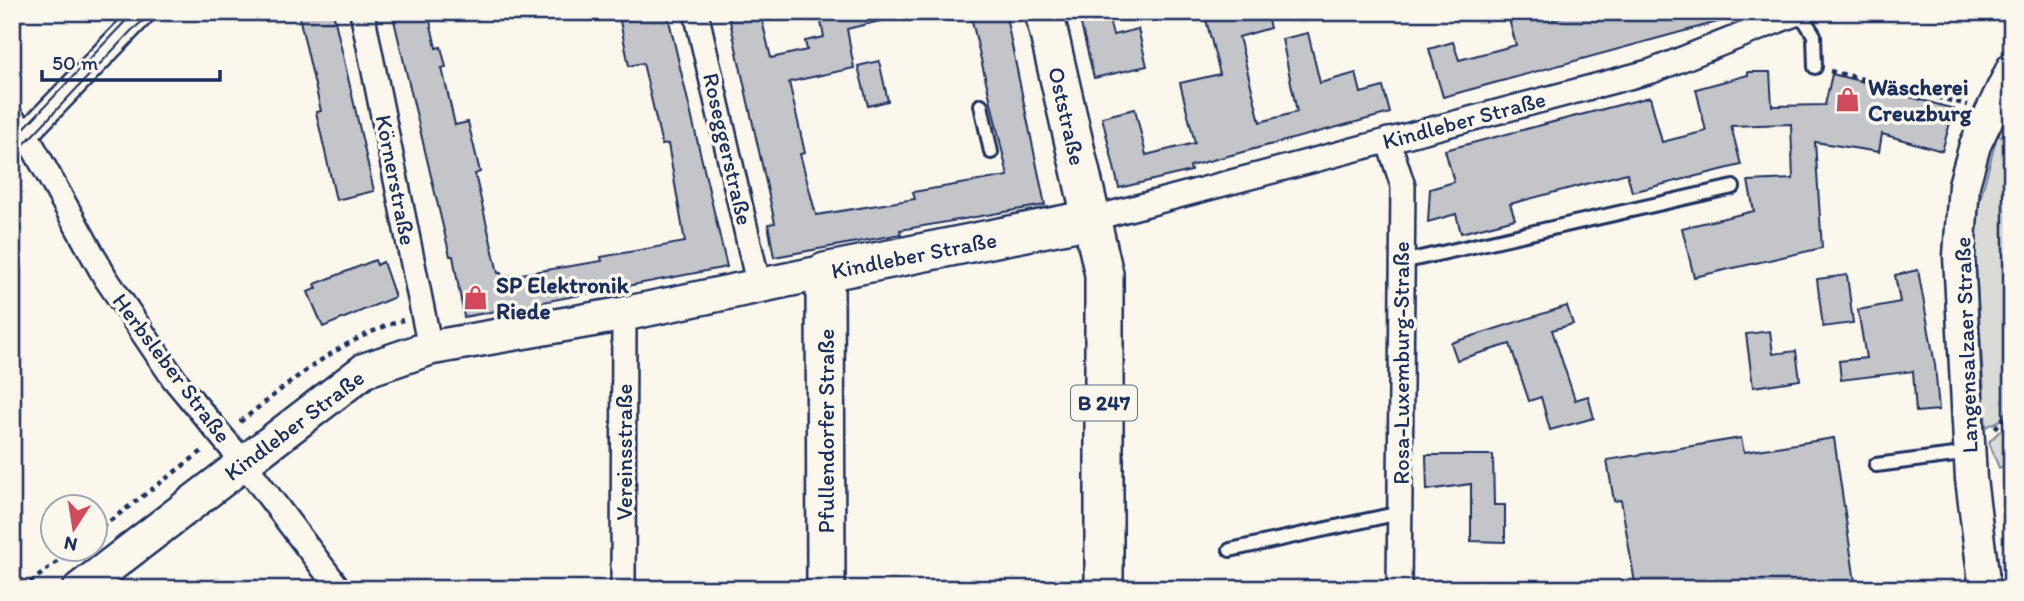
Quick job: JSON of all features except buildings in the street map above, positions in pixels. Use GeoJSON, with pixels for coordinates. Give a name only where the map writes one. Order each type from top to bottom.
{"type":"FeatureCollection","features":[{"type":"Feature","properties":{"kind":"main road","name":"Oststraße"},"geometry":{"type":"LineString","coordinates":[[1044,12],[1091,219]]}},
{"type":"Feature","properties":{"kind":"main road","name":"Kindleber Straße"},"geometry":{"type":"LineString","coordinates":[[80,589],[365,370],[430,348],[624,314],[1091,219]]}},
{"type":"Feature","properties":{"kind":"main road","name":"B 247"},"geometry":{"type":"LineString","coordinates":[[1091,219],[1104,274],[1104,589]]}},
{"type":"Feature","properties":{"kind":"main road","name":"Pfullendorfer Straße"},"geometry":{"type":"LineString","coordinates":[[825,272],[826,589]]}},
{"type":"Feature","properties":{"kind":"street"},"geometry":{"type":"LineString","coordinates":[[17,135],[144,12]]}},
{"type":"Feature","properties":{"kind":"street","name":"Körnerstraße"},"geometry":{"type":"LineString","coordinates":[[362,12],[430,348]]}},
{"type":"Feature","properties":{"kind":"street","name":"Roseggerstraße"},"geometry":{"type":"LineString","coordinates":[[696,12],[759,287]]}},
{"type":"Feature","properties":{"kind":"street","name":"Kindleber Straße"},"geometry":{"type":"LineString","coordinates":[[1091,219],[1652,71],[1789,15]]}},
{"type":"Feature","properties":{"kind":"street","name":"Langensalzaer Straße"},"geometry":{"type":"LineString","coordinates":[[1985,589],[1970,453],[1959,256],[1964,185],[1975,145],[2012,68]]}},
{"type":"Feature","properties":{"kind":"street","name":"Herbsleber Straße"},"geometry":{"type":"LineString","coordinates":[[17,135],[104,276],[174,379],[243,462],[339,589]]}},
{"type":"Feature","properties":{"kind":"street","name":"Rosa-Luxemburg-Straße"},"geometry":{"type":"LineString","coordinates":[[1388,140],[1403,186],[1399,589]]}},
{"type":"Feature","properties":{"kind":"street","name":"Vereinsstraße"},"geometry":{"type":"LineString","coordinates":[[623,589],[624,314]]}},
{"type":"Feature","properties":{"kind":"lane"},"geometry":{"type":"LineString","coordinates":[[1789,15],[1814,35],[1815,67]]}},
{"type":"Feature","properties":{"kind":"lane"},"geometry":{"type":"LineString","coordinates":[[981,105],[991,152]]}},
{"type":"Feature","properties":{"kind":"lane"},"geometry":{"type":"LineString","coordinates":[[1402,262],[1733,187]]}},
{"type":"Feature","properties":{"kind":"lane"},"geometry":{"type":"LineString","coordinates":[[1876,465],[1970,453]]}},
{"type":"Feature","properties":{"kind":"lane"},"geometry":{"type":"LineString","coordinates":[[1230,550],[1400,513]]}},
{"type":"Feature","properties":{"kind":"path"},"geometry":{"type":"LineString","coordinates":[[1815,67],[1959,103]]}},
{"type":"Feature","properties":{"kind":"path"},"geometry":{"type":"LineString","coordinates":[[108,522],[328,352],[368,331],[423,313]]}},
{"type":"Feature","properties":{"kind":"path"},"geometry":{"type":"LineString","coordinates":[[22,589],[57,562]]}},
{"type":"Feature","properties":{"kind":"shaded area"},"geometry":{"type":"Polygon","coordinates":[[[2012,128],[2012,404],[1999,421],[1986,427],[1975,251],[1976,215],[1997,136],[2009,135],[2012,128]]]}},
{"type":"Feature","properties":{"kind":"shaded area"},"geometry":{"type":"Polygon","coordinates":[[[2012,418],[2012,462],[1999,468],[1989,442],[2012,418]]]}},
{"type":"Feature","properties":{"kind":"tram line"},"geometry":{"type":"LineString","coordinates":[[12,141],[134,12]]}},
{"type":"Feature","properties":{"kind":"tram line"},"geometry":{"type":"LineString","coordinates":[[12,157],[132,30],[154,12]]}},
{"type":"Feature","properties":{"kind":"place","name":"Wäscherei Creuzburg"},"geometry":{"type":"Point","coordinates":[1848,100]}},
{"type":"Feature","properties":{"kind":"place","name":"SP Elektronik Riede"},"geometry":{"type":"Point","coordinates":[476,298]}}]}
